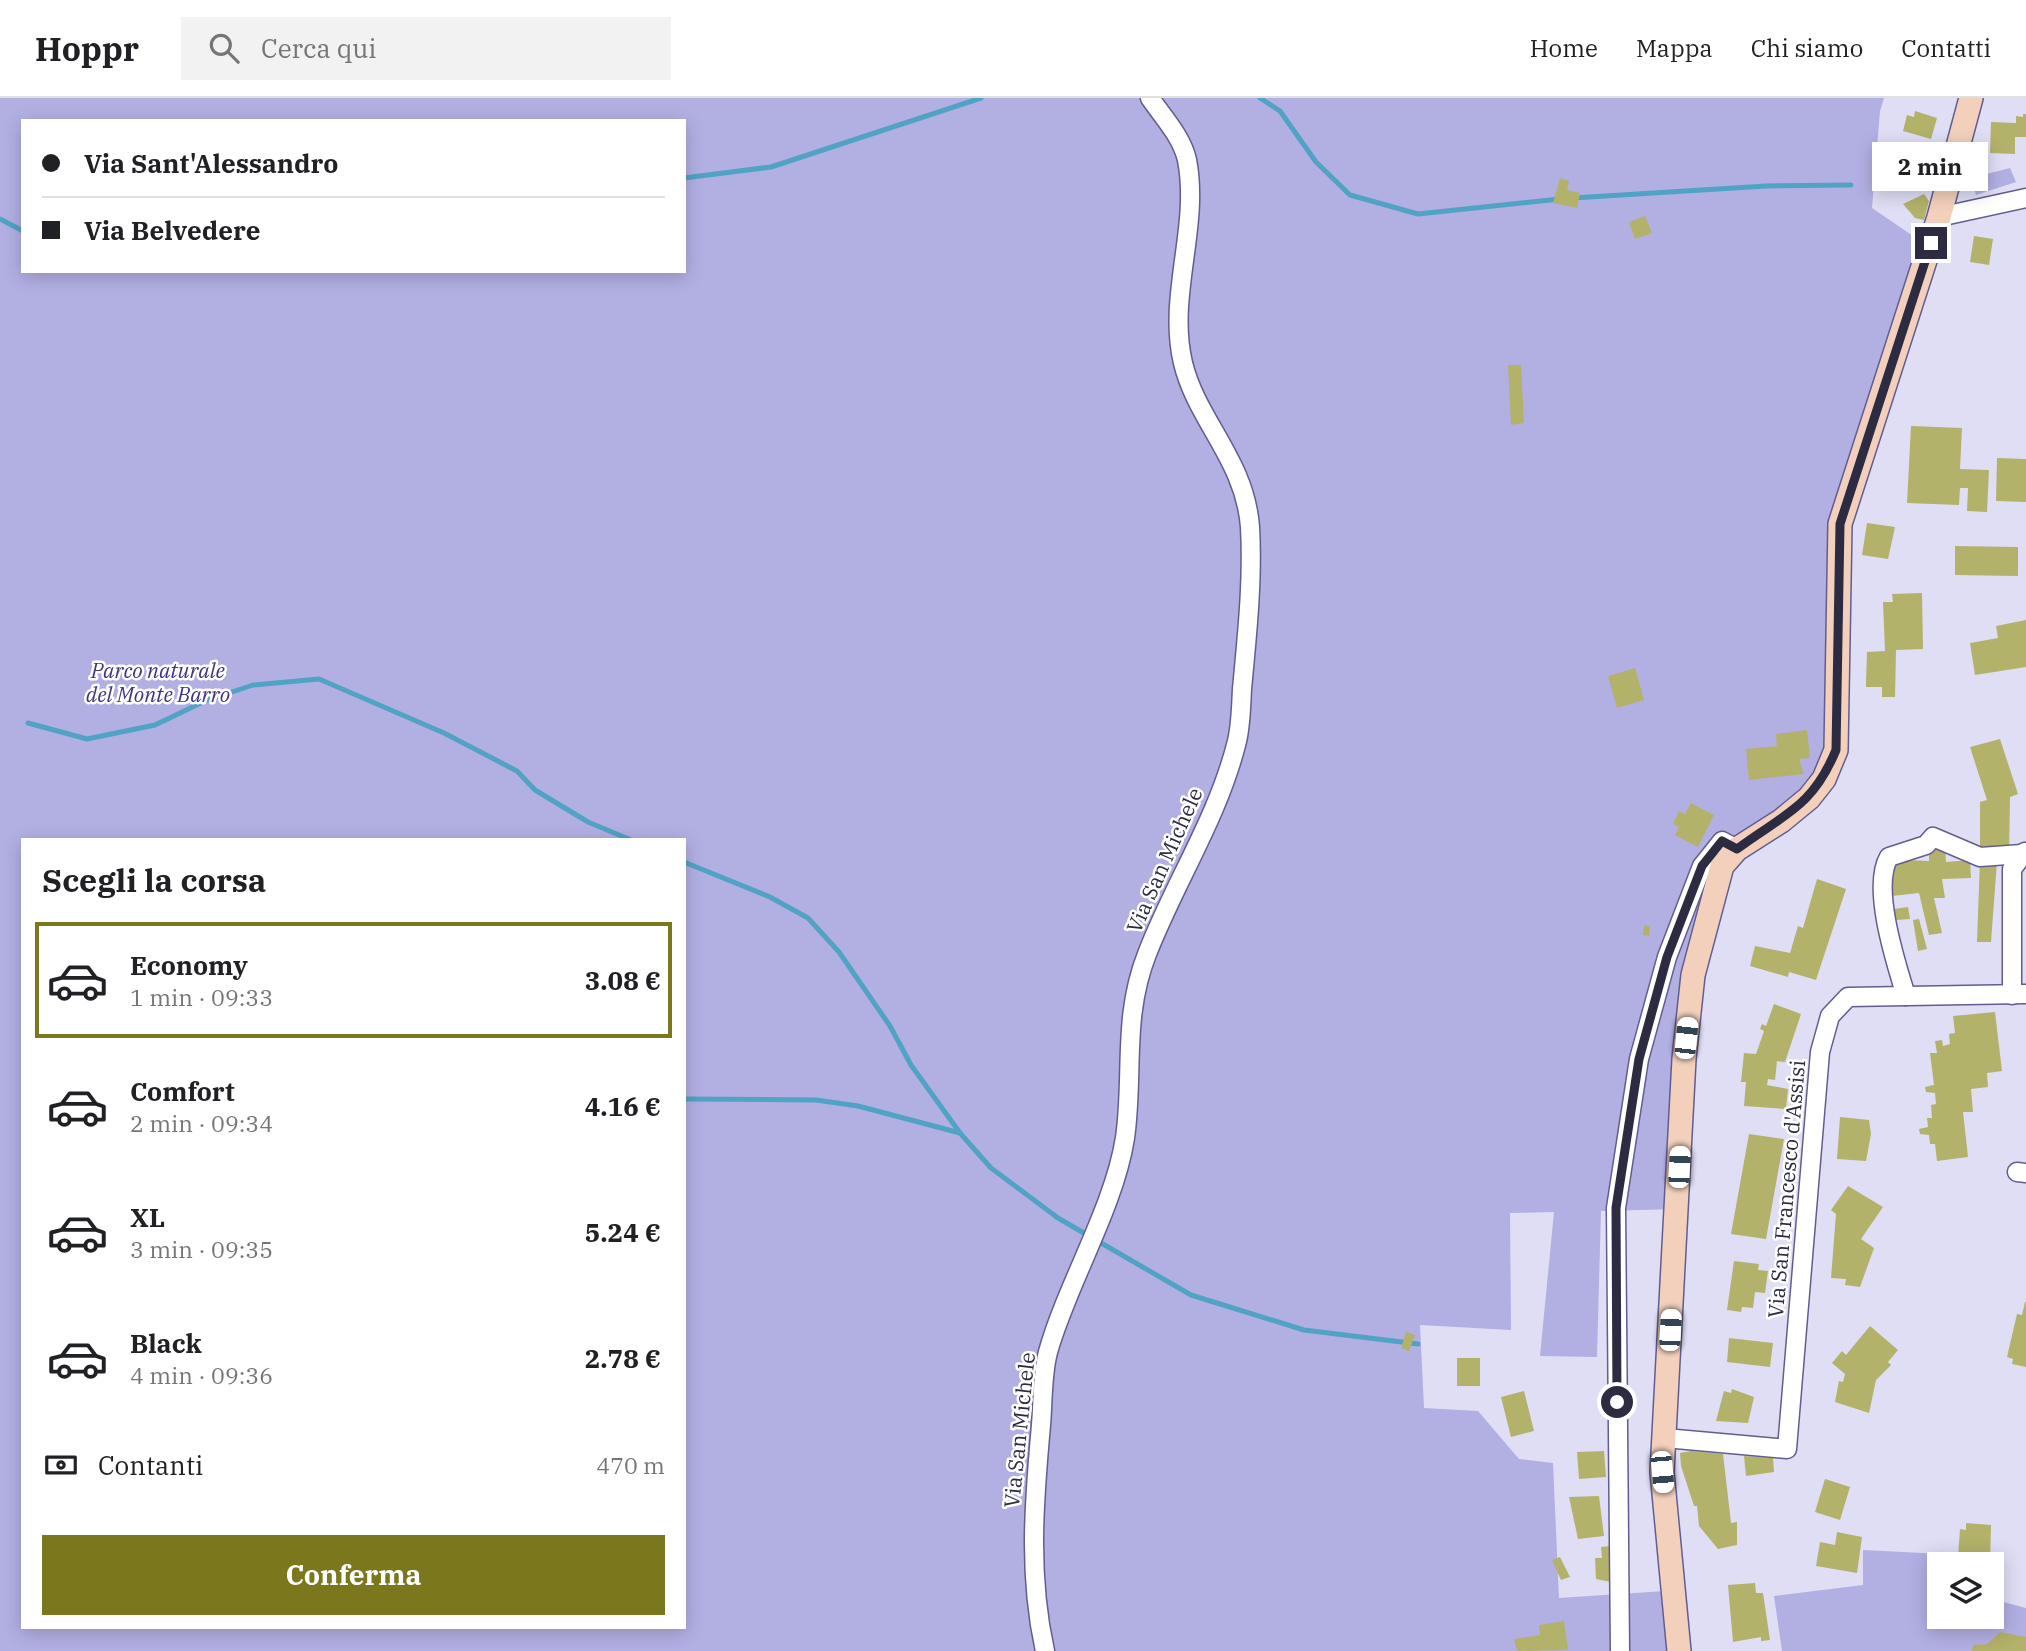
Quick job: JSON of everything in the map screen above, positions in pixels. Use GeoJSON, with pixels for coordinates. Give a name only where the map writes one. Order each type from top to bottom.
{"type":"FeatureCollection","features":[{"type":"Feature","properties":{"kind":"main road"},"geometry":{"type":"LineString","coordinates":[[1679,1651],[1662,1472],[1684,1059],[1693,975],[1722,866],[1737,849],[1781,821],[1809,798],[1824,779],[1836,750],[1840,524],[1940,217],[1971,98]]}},
{"type":"Feature","properties":{"kind":"street","name":"Via San Michele"},"geometry":{"type":"LineString","coordinates":[[1045,1651],[1037,1616],[1032,1525],[1048,1355],[1113,1180],[1125,1139],[1129,1032],[1135,989],[1147,954],[1214,808],[1237,743],[1248,631],[1250,524],[1234,462],[1197,397],[1183,362],[1178,309],[1189,203],[1187,160],[1180,140],[1150,98]]}},
{"type":"Feature","properties":{"kind":"street"},"geometry":{"type":"LineString","coordinates":[[1940,217],[2026,198]]}},
{"type":"Feature","properties":{"kind":"street"},"geometry":{"type":"LineString","coordinates":[[1906,996],[1893,954],[1886,912],[1882,869],[1889,857],[1926,845],[1933,837],[1980,857],[2024,853]]}},
{"type":"Feature","properties":{"kind":"street"},"geometry":{"type":"LineString","coordinates":[[1619,1651],[1616,1208],[1639,1059],[1667,957],[1702,866],[1722,841],[1737,849]]}},
{"type":"Feature","properties":{"kind":"street"},"geometry":{"type":"LineString","coordinates":[[2019,994],[2012,869],[2024,853]]}},
{"type":"Feature","properties":{"kind":"street","name":"Via San Francesco d'Assisi"},"geometry":{"type":"LineString","coordinates":[[1665,1438],[1787,1449],[1820,1052],[1830,1016],[1848,997],[2019,994]]}},
{"type":"Feature","properties":{"kind":"green space","name":"Parco naturale del Monte Barro"},"geometry":{"type":"Polygon","coordinates":[[[0,98],[1884,98],[1880,111],[1872,208],[1916,238],[1900,314],[1866,417],[1849,541],[1831,778],[1743,856],[1725,883],[1703,940],[1678,1209],[1601,1211],[1597,1357],[1540,1356],[1554,1212],[1510,1213],[1511,1330],[1420,1325],[1424,1408],[1478,1411],[1519,1459],[1553,1463],[1559,1598],[1665,1591],[1670,1651],[0,1651],[0,98]]]}},
{"type":"Feature","properties":{"kind":"green space"},"geometry":{"type":"Polygon","coordinates":[[[2010,168],[2016,182],[1976,195],[1971,178],[2010,168]]]}},
{"type":"Feature","properties":{"kind":"green space"},"geometry":{"type":"Polygon","coordinates":[[[1863,1550],[1927,1553],[1927,1629],[2004,1629],[2004,1602],[2026,1608],[2026,1651],[1782,1651],[1774,1596],[1863,1585],[1863,1550]]]}},
{"type":"Feature","properties":{"kind":"building"},"geometry":{"type":"Polygon","coordinates":[[[1915,111],[1937,118],[1931,139],[1903,131],[1907,115],[1914,117],[1915,111]]]}},
{"type":"Feature","properties":{"kind":"building"},"geometry":{"type":"Polygon","coordinates":[[[2023,114],[2026,114],[2026,137],[2015,137],[2015,154],[1990,153],[1991,122],[2016,123],[2016,116],[2023,117],[2023,114]]]}},
{"type":"Feature","properties":{"kind":"building"},"geometry":{"type":"Polygon","coordinates":[[[1907,160],[1936,166],[1933,182],[1892,181],[1893,162],[1907,160]]]}},
{"type":"Feature","properties":{"kind":"building"},"geometry":{"type":"Polygon","coordinates":[[[1560,178],[1569,181],[1567,190],[1580,193],[1577,208],[1553,203],[1560,178]]]}},
{"type":"Feature","properties":{"kind":"building"},"geometry":{"type":"Polygon","coordinates":[[[1924,194],[1929,201],[1924,220],[1915,218],[1903,204],[1924,194]]]}},
{"type":"Feature","properties":{"kind":"building"},"geometry":{"type":"Polygon","coordinates":[[[1645,216],[1652,233],[1635,239],[1629,222],[1645,216]]]}},
{"type":"Feature","properties":{"kind":"building"},"geometry":{"type":"Polygon","coordinates":[[[1974,236],[1993,239],[1989,265],[1970,262],[1974,236]]]}},
{"type":"Feature","properties":{"kind":"building"},"geometry":{"type":"Polygon","coordinates":[[[1508,365],[1521,365],[1524,423],[1511,425],[1508,365]]]}},
{"type":"Feature","properties":{"kind":"building"},"geometry":{"type":"Polygon","coordinates":[[[1911,426],[1962,428],[1960,469],[1989,470],[1987,512],[1967,511],[1968,488],[1960,488],[1959,505],[1907,503],[1911,426]]]}},
{"type":"Feature","properties":{"kind":"building"},"geometry":{"type":"Polygon","coordinates":[[[1997,458],[2026,459],[2026,502],[1996,501],[1997,458]]]}},
{"type":"Feature","properties":{"kind":"building"},"geometry":{"type":"Polygon","coordinates":[[[1867,523],[1895,527],[1888,559],[1862,555],[1867,523]]]}},
{"type":"Feature","properties":{"kind":"building"},"geometry":{"type":"Polygon","coordinates":[[[1955,546],[2018,547],[2018,576],[1955,575],[1955,546]]]}},
{"type":"Feature","properties":{"kind":"building"},"geometry":{"type":"Polygon","coordinates":[[[1922,593],[1923,649],[1896,650],[1895,697],[1882,697],[1882,687],[1866,687],[1866,683],[1867,652],[1885,651],[1883,602],[1893,602],[1892,594],[1922,593]]]}},
{"type":"Feature","properties":{"kind":"building"},"geometry":{"type":"Polygon","coordinates":[[[2026,620],[2026,667],[1975,675],[1970,643],[1998,638],[1996,626],[2026,620]]]}},
{"type":"Feature","properties":{"kind":"building"},"geometry":{"type":"Polygon","coordinates":[[[1635,668],[1644,700],[1617,708],[1608,676],[1635,668]]]}},
{"type":"Feature","properties":{"kind":"building"},"geometry":{"type":"Polygon","coordinates":[[[1807,730],[1810,758],[1799,759],[1804,774],[1749,780],[1746,749],[1777,746],[1776,734],[1807,730]]]}},
{"type":"Feature","properties":{"kind":"building"},"geometry":{"type":"Polygon","coordinates":[[[2000,739],[2018,794],[2010,797],[2009,855],[1980,854],[1980,802],[1987,800],[1970,747],[2000,739]]]}},
{"type":"Feature","properties":{"kind":"building"},"geometry":{"type":"Polygon","coordinates":[[[1691,803],[1714,815],[1698,847],[1675,835],[1679,827],[1673,824],[1679,811],[1685,814],[1691,803]]]}},
{"type":"Feature","properties":{"kind":"building"},"geometry":{"type":"Polygon","coordinates":[[[1945,848],[1946,862],[1970,860],[1971,878],[1942,879],[1945,898],[1934,898],[1942,933],[1929,935],[1919,893],[1892,896],[1891,865],[1906,860],[1929,861],[1929,849],[1945,848]]]}},
{"type":"Feature","properties":{"kind":"building"},"geometry":{"type":"Polygon","coordinates":[[[1980,860],[1997,861],[1991,942],[1977,942],[1980,860]]]}},
{"type":"Feature","properties":{"kind":"building"},"geometry":{"type":"Polygon","coordinates":[[[1817,879],[1846,889],[1816,980],[1789,972],[1788,977],[1750,966],[1755,946],[1790,953],[1798,926],[1803,928],[1817,879]]]}},
{"type":"Feature","properties":{"kind":"building"},"geometry":{"type":"Polygon","coordinates":[[[1908,907],[1910,919],[1896,920],[1894,909],[1908,907]]]}},
{"type":"Feature","properties":{"kind":"building"},"geometry":{"type":"Polygon","coordinates":[[[1919,919],[1927,949],[1918,951],[1913,920],[1919,919]]]}},
{"type":"Feature","properties":{"kind":"building"},"geometry":{"type":"Polygon","coordinates":[[[1644,925],[1650,926],[1649,936],[1643,935],[1644,925]]]}},
{"type":"Feature","properties":{"kind":"building"},"geometry":{"type":"Polygon","coordinates":[[[1774,1004],[1801,1014],[1785,1062],[1777,1061],[1775,1080],[1768,1079],[1767,1085],[1788,1089],[1786,1109],[1744,1106],[1746,1082],[1741,1082],[1744,1053],[1756,1054],[1764,1031],[1760,1029],[1762,1024],[1766,1026],[1774,1004]]]}},
{"type":"Feature","properties":{"kind":"building"},"geometry":{"type":"Polygon","coordinates":[[[1995,1012],[2002,1071],[1987,1073],[1988,1087],[1971,1089],[1973,1112],[1963,1112],[1968,1157],[1937,1161],[1935,1144],[1930,1144],[1929,1135],[1920,1134],[1919,1129],[1928,1127],[1927,1118],[1932,1118],[1931,1105],[1936,1104],[1935,1093],[1926,1092],[1925,1087],[1934,1085],[1930,1053],[1937,1053],[1935,1041],[1942,1040],[1943,1046],[1950,1044],[1949,1034],[1955,1033],[1953,1016],[1995,1012]]]}},
{"type":"Feature","properties":{"kind":"building"},"geometry":{"type":"Polygon","coordinates":[[[1840,1117],[1869,1120],[1871,1134],[1866,1161],[1837,1159],[1840,1117]]]}},
{"type":"Feature","properties":{"kind":"building"},"geometry":{"type":"Polygon","coordinates":[[[1749,1134],[1784,1139],[1766,1239],[1731,1234],[1749,1134]]]}},
{"type":"Feature","properties":{"kind":"building"},"geometry":{"type":"Polygon","coordinates":[[[1848,1186],[1883,1207],[1861,1239],[1874,1248],[1860,1287],[1845,1285],[1846,1279],[1831,1278],[1836,1214],[1831,1210],[1848,1186]]]}},
{"type":"Feature","properties":{"kind":"building"},"geometry":{"type":"Polygon","coordinates":[[[1734,1261],[1759,1264],[1758,1270],[1768,1271],[1765,1293],[1755,1292],[1753,1308],[1742,1307],[1741,1312],[1727,1310],[1734,1261]]]}},
{"type":"Feature","properties":{"kind":"building"},"geometry":{"type":"Polygon","coordinates":[[[2025,1302],[2026,1367],[2012,1364],[2013,1359],[2007,1357],[2017,1314],[2022,1315],[2025,1302]]]}},
{"type":"Feature","properties":{"kind":"building"},"geometry":{"type":"Polygon","coordinates":[[[1870,1326],[1898,1350],[1888,1362],[1891,1365],[1876,1380],[1869,1413],[1835,1402],[1839,1381],[1843,1382],[1845,1374],[1832,1363],[1842,1351],[1846,1355],[1870,1326]]]}},
{"type":"Feature","properties":{"kind":"building"},"geometry":{"type":"Polygon","coordinates":[[[1406,1332],[1415,1335],[1409,1351],[1401,1348],[1406,1332]]]}},
{"type":"Feature","properties":{"kind":"building"},"geometry":{"type":"Polygon","coordinates":[[[1729,1338],[1773,1343],[1770,1367],[1727,1362],[1729,1338]]]}},
{"type":"Feature","properties":{"kind":"building"},"geometry":{"type":"Polygon","coordinates":[[[1457,1358],[1480,1358],[1480,1386],[1457,1386],[1457,1358]]]}},
{"type":"Feature","properties":{"kind":"building"},"geometry":{"type":"Polygon","coordinates":[[[1732,1389],[1754,1397],[1748,1423],[1716,1421],[1724,1391],[1731,1393],[1732,1389]]]}},
{"type":"Feature","properties":{"kind":"building"},"geometry":{"type":"Polygon","coordinates":[[[1524,1391],[1534,1431],[1511,1437],[1501,1397],[1524,1391]]]}},
{"type":"Feature","properties":{"kind":"building"},"geometry":{"type":"Polygon","coordinates":[[[1604,1451],[1606,1477],[1579,1479],[1577,1452],[1604,1451]]]}},
{"type":"Feature","properties":{"kind":"building"},"geometry":{"type":"Polygon","coordinates":[[[1691,1451],[1723,1454],[1731,1523],[1737,1522],[1737,1545],[1718,1549],[1699,1526],[1697,1506],[1694,1506],[1681,1466],[1680,1453],[1691,1451]]]}},
{"type":"Feature","properties":{"kind":"building"},"geometry":{"type":"Polygon","coordinates":[[[1744,1456],[1773,1458],[1774,1472],[1746,1476],[1744,1456]]]}},
{"type":"Feature","properties":{"kind":"building"},"geometry":{"type":"Polygon","coordinates":[[[1825,1479],[1850,1487],[1840,1520],[1815,1512],[1825,1479]]]}},
{"type":"Feature","properties":{"kind":"building"},"geometry":{"type":"Polygon","coordinates":[[[1599,1496],[1604,1536],[1578,1539],[1569,1497],[1599,1496]]]}},
{"type":"Feature","properties":{"kind":"building"},"geometry":{"type":"Polygon","coordinates":[[[1966,1523],[1991,1525],[1990,1552],[1958,1552],[1960,1529],[1966,1530],[1966,1523]]]}},
{"type":"Feature","properties":{"kind":"building"},"geometry":{"type":"Polygon","coordinates":[[[1837,1532],[1862,1537],[1857,1573],[1816,1566],[1820,1542],[1835,1545],[1837,1532]]]}},
{"type":"Feature","properties":{"kind":"building"},"geometry":{"type":"Polygon","coordinates":[[[1610,1546],[1611,1582],[1596,1579],[1595,1558],[1602,1558],[1601,1547],[1610,1546]]]}},
{"type":"Feature","properties":{"kind":"building"},"geometry":{"type":"Polygon","coordinates":[[[1560,1557],[1570,1577],[1561,1580],[1552,1560],[1560,1557]]]}},
{"type":"Feature","properties":{"kind":"building"},"geometry":{"type":"Polygon","coordinates":[[[1755,1583],[1756,1593],[1763,1593],[1770,1640],[1761,1641],[1761,1637],[1733,1642],[1728,1585],[1755,1583]]]}},
{"type":"Feature","properties":{"kind":"building"},"geometry":{"type":"Polygon","coordinates":[[[1564,1621],[1568,1650],[1518,1651],[1516,1648],[1514,1639],[1540,1635],[1539,1625],[1564,1621]]]}},
{"type":"Feature","properties":{"kind":"building"},"geometry":{"type":"Polygon","coordinates":[[[2000,1632],[2026,1637],[2026,1651],[1972,1651],[1973,1645],[1987,1644],[2000,1632]]]}},
{"type":"Feature","properties":{"kind":"waterway"},"geometry":{"type":"LineString","coordinates":[[686,178],[771,167],[981,98]]}},
{"type":"Feature","properties":{"kind":"waterway"},"geometry":{"type":"LineString","coordinates":[[1260,98],[1280,111],[1316,162],[1350,195],[1418,214],[1560,199]]}},
{"type":"Feature","properties":{"kind":"waterway"},"geometry":{"type":"LineString","coordinates":[[1573,198],[1766,186],[1851,185]]}},
{"type":"Feature","properties":{"kind":"waterway"},"geometry":{"type":"LineString","coordinates":[[0,219],[21,230]]}},
{"type":"Feature","properties":{"kind":"waterway"},"geometry":{"type":"LineString","coordinates":[[28,723],[87,739],[155,725],[205,701],[253,685],[319,679],[444,733],[517,771],[535,790],[588,822],[626,838]]}},
{"type":"Feature","properties":{"kind":"waterway"},"geometry":{"type":"LineString","coordinates":[[686,863],[770,897],[808,918],[839,952],[890,1026],[911,1065],[960,1133],[991,1168],[1058,1218],[1191,1295],[1304,1330],[1418,1344]]}},
{"type":"Feature","properties":{"kind":"waterway"},"geometry":{"type":"LineString","coordinates":[[686,1099],[816,1100],[858,1106],[960,1133]]}},
{"type":"Feature","properties":{"kind":"route"},"geometry":{"type":"LineString","coordinates":[[1617,1402],[1616,1208],[1639,1059],[1667,957],[1702,866],[1722,841],[1737,849],[1758,833],[1781,821],[1809,798],[1824,779],[1836,750],[1840,524],[1931,243]]}}]}
